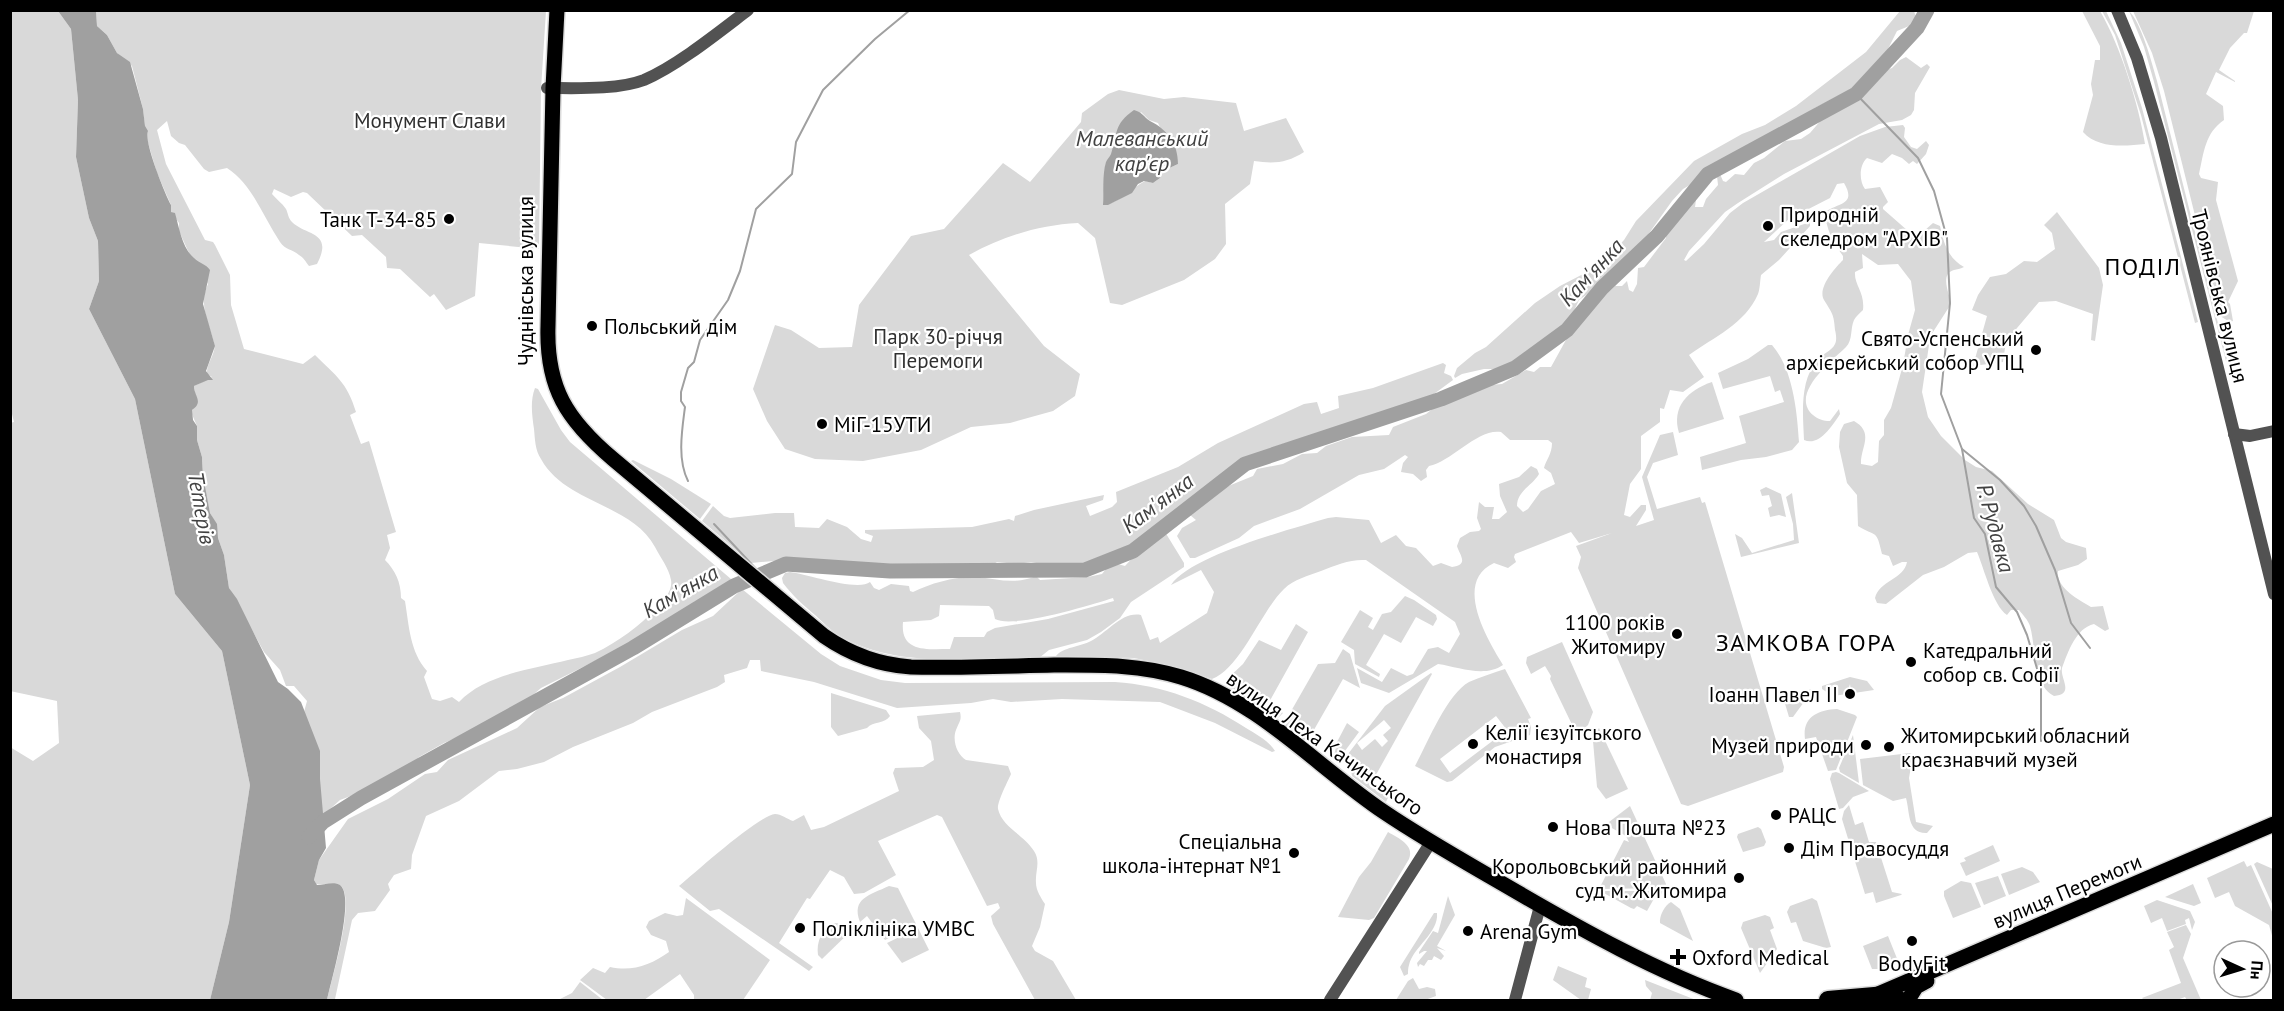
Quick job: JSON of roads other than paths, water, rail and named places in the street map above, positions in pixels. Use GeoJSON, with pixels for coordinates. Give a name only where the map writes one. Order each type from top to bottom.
{"type":"FeatureCollection","features":[{"type":"Feature","properties":{"kind":"highway"},"geometry":{"type":"LineString","coordinates":[[1828,1000],[1876,995],[1886,995],[1899,1000]]}},
{"type":"Feature","properties":{"kind":"main road","name":"Чуднівська вулиця"},"geometry":{"type":"LineString","coordinates":[[551,10],[547,343],[552,376],[566,408],[586,435],[792,614]]}},
{"type":"Feature","properties":{"kind":"main road","name":"Чуднівська вулиця"},"geometry":{"type":"LineString","coordinates":[[550,88],[557,10]]}},
{"type":"Feature","properties":{"kind":"main road","name":"вулиця Леха Качинського"},"geometry":{"type":"LineString","coordinates":[[792,614],[831,640],[882,663],[926,668],[1118,665],[1160,671],[1196,682],[1224,695],[1259,718],[1430,845],[1635,962],[1719,1000]]}},
{"type":"Feature","properties":{"kind":"main road","name":"вулиця Перемоги"},"geometry":{"type":"LineString","coordinates":[[1876,995],[2274,824]]}},
{"type":"Feature","properties":{"kind":"main road","name":"вулиця Перемоги"},"geometry":{"type":"LineString","coordinates":[[1908,1000],[1912,991],[1920,984],[2274,830]]}},
{"type":"Feature","properties":{"kind":"main road","name":"вулиця Леха Качинського"},"geometry":{"type":"LineString","coordinates":[[1540,909],[1682,979],[1737,1000]]}},
{"type":"Feature","properties":{"kind":"street"},"geometry":{"type":"LineString","coordinates":[[550,88],[615,86],[644,80],[713,37],[748,10]]}},
{"type":"Feature","properties":{"kind":"street","name":"Троянівська вулиця"},"geometry":{"type":"LineString","coordinates":[[2117,10],[2129,35],[2145,81],[2274,594]]}},
{"type":"Feature","properties":{"kind":"street"},"geometry":{"type":"LineString","coordinates":[[2234,434],[2250,436],[2274,431]]}},
{"type":"Feature","properties":{"kind":"street"},"geometry":{"type":"LineString","coordinates":[[1330,1000],[1430,845]]}},
{"type":"Feature","properties":{"kind":"street"},"geometry":{"type":"LineString","coordinates":[[1515,1000],[1540,909]]}},
{"type":"Feature","properties":{"kind":"water","name":"Тетерів"},"geometry":{"type":"Polygon","coordinates":[[[58,11],[96,11],[97,26],[107,35],[117,53],[130,62],[148,131],[151,155],[171,205],[171,212],[175,213],[190,254],[210,270],[203,304],[215,346],[206,371],[213,380],[194,386],[198,402],[192,410],[193,420],[197,426],[197,440],[202,457],[210,513],[217,524],[229,588],[237,599],[278,682],[301,702],[320,751],[326,848],[319,860],[314,880],[317,885],[332,883],[340,885],[344,893],[345,905],[341,940],[327,1000],[210,1000],[229,922],[250,785],[222,651],[175,594],[135,399],[89,309],[99,281],[98,241],[89,218],[76,157],[78,100],[71,29],[58,11]]]}},
{"type":"Feature","properties":{"kind":"water","name":"Малеванський кар'єр"},"geometry":{"type":"Polygon","coordinates":[[[1134,110],[1167,133],[1174,144],[1178,164],[1163,171],[1160,178],[1153,183],[1144,181],[1138,184],[1132,193],[1108,205],[1103,205],[1106,162],[1111,154],[1119,125],[1134,110]]]}},
{"type":"Feature","properties":{"kind":"waterway"},"geometry":{"type":"LineString","coordinates":[[688,481],[681,454],[685,407],[681,401],[681,392],[688,368],[694,362],[700,340],[728,300],[740,271],[756,209],[792,174],[796,142],[823,90],[875,39],[910,10]]}},
{"type":"Feature","properties":{"kind":"waterway","name":"Кам'янка"},"geometry":{"type":"LineString","coordinates":[[309,837],[323,822],[361,798],[633,648],[734,586],[786,564],[890,571],[1085,570],[1133,551],[1245,464],[1441,399],[1515,368],[1567,330],[1602,288],[1657,236],[1708,174],[1856,94],[1917,28],[1927,10]]}},
{"type":"Feature","properties":{"kind":"waterway","name":"Р. Рудавка"},"geometry":{"type":"LineString","coordinates":[[1856,94],[1918,158],[1934,191],[1947,238],[1950,303],[1941,394],[1962,449],[1974,518],[1985,534],[1996,587],[2017,612],[2027,635],[2041,682],[2041,741]]}},
{"type":"Feature","properties":{"kind":"waterway"},"geometry":{"type":"LineString","coordinates":[[1962,449],[2000,480],[2024,506],[2036,526],[2055,570],[2071,623],[2090,648]]}},
{"type":"Feature","properties":{"kind":"waterway"},"geometry":{"type":"LineString","coordinates":[[714,524],[759,572]]}},
{"type":"Feature","properties":{"kind":"place","name":"Танк Т-34-85"},"geometry":{"type":"Point","coordinates":[449,219]}},
{"type":"Feature","properties":{"kind":"place","name":"Природній скеледром \"АРХІВ\""},"geometry":{"type":"Point","coordinates":[1768,226]}},
{"type":"Feature","properties":{"kind":"place","name":"Польський дім"},"geometry":{"type":"Point","coordinates":[592,326]}},
{"type":"Feature","properties":{"kind":"place","name":"Свято-Успенський архієрейський собор УПЦ"},"geometry":{"type":"Point","coordinates":[2036,350]}},
{"type":"Feature","properties":{"kind":"place","name":"МіГ-15УТИ"},"geometry":{"type":"Point","coordinates":[822,424]}},
{"type":"Feature","properties":{"kind":"place","name":"1100 років Житомиру"},"geometry":{"type":"Point","coordinates":[1677,634]}},
{"type":"Feature","properties":{"kind":"place","name":"Катедральний собор св. Софії"},"geometry":{"type":"Point","coordinates":[1911,662]}},
{"type":"Feature","properties":{"kind":"place","name":"Іоанн Павел ІІ"},"geometry":{"type":"Point","coordinates":[1850,694]}},
{"type":"Feature","properties":{"kind":"place","name":"Келії ієзуїтського монастиря"},"geometry":{"type":"Point","coordinates":[1473,744]}},
{"type":"Feature","properties":{"kind":"place","name":"Музей природи"},"geometry":{"type":"Point","coordinates":[1866,745]}},
{"type":"Feature","properties":{"kind":"place","name":"Житомирський обласний краєзнавчий музей"},"geometry":{"type":"Point","coordinates":[1889,747]}},
{"type":"Feature","properties":{"kind":"place","name":"РАЦС"},"geometry":{"type":"Point","coordinates":[1776,815]}},
{"type":"Feature","properties":{"kind":"place","name":"Нова Пошта №23"},"geometry":{"type":"Point","coordinates":[1553,827]}},
{"type":"Feature","properties":{"kind":"place","name":"Дім Правосуддя"},"geometry":{"type":"Point","coordinates":[1789,848]}},
{"type":"Feature","properties":{"kind":"place","name":"Спеціальна школа-інтернат №1"},"geometry":{"type":"Point","coordinates":[1294,853]}},
{"type":"Feature","properties":{"kind":"place","name":"Корольовський районний суд м. Житомира"},"geometry":{"type":"Point","coordinates":[1739,878]}},
{"type":"Feature","properties":{"kind":"place","name":"Поліклініка УМВС"},"geometry":{"type":"Point","coordinates":[800,928]}},
{"type":"Feature","properties":{"kind":"place","name":"Arena Gym"},"geometry":{"type":"Point","coordinates":[1468,931]}},
{"type":"Feature","properties":{"kind":"place","name":"BodyFit"},"geometry":{"type":"Point","coordinates":[1912,941]}},
{"type":"Feature","properties":{"kind":"place","name":"Oxford Medical"},"geometry":{"type":"Point","coordinates":[1678,957]}},
{"type":"Feature","properties":{"kind":"district","name":"ПОДІЛ"},"geometry":{"type":"Point","coordinates":[2143,266]}},
{"type":"Feature","properties":{"kind":"district","name":"ЗАМКОВА ГОРА"},"geometry":{"type":"Point","coordinates":[1806,642]}},
{"type":"Feature","properties":{"kind":"park label","name":"Монумент Слави"},"geometry":{"type":"Point","coordinates":[430,120]}},
{"type":"Feature","properties":{"kind":"park label","name":"Парк 30-річчя Перемоги"},"geometry":{"type":"Point","coordinates":[938,348]}}]}
